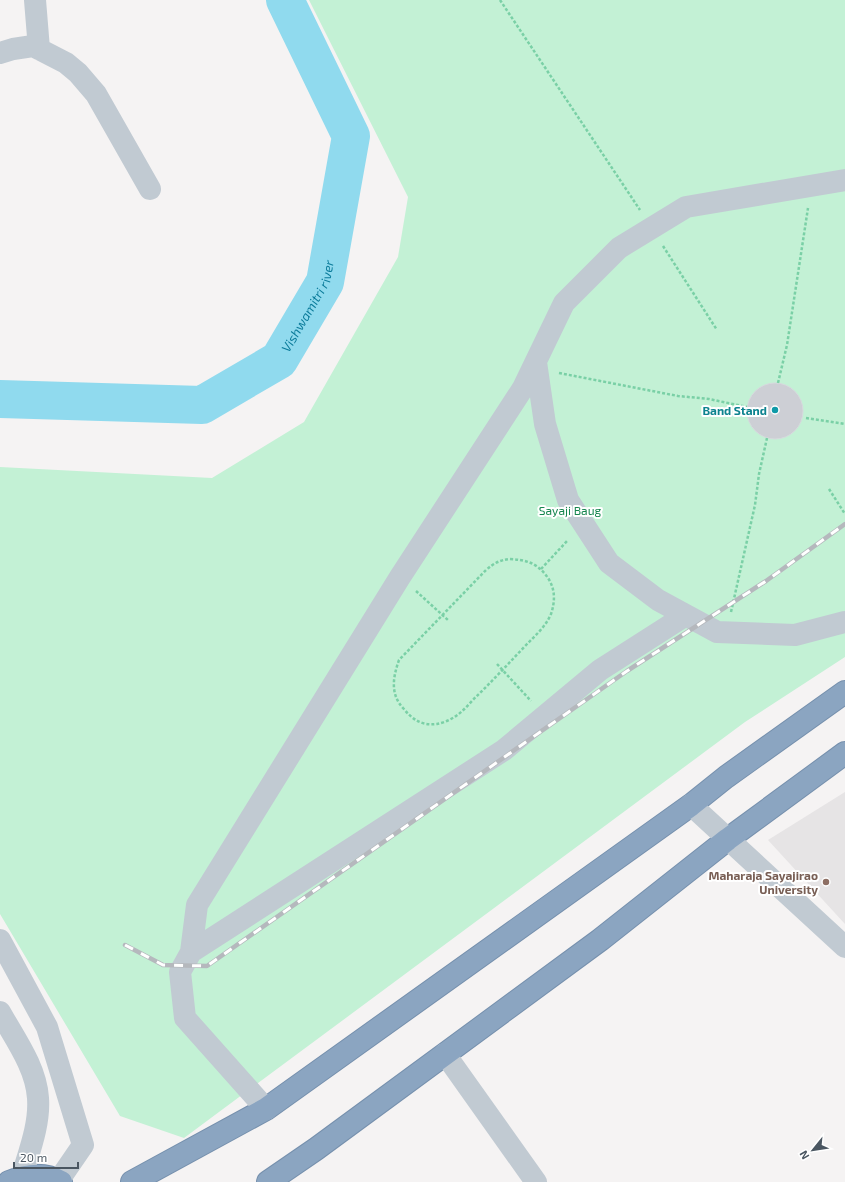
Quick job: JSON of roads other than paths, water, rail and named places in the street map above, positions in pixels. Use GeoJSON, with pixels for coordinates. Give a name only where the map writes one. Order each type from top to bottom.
{"type":"FeatureCollection","features":[{"type":"Feature","properties":{"kind":"highway"},"geometry":{"type":"LineString","coordinates":[[132,1182],[266,1110],[691,805],[726,777],[845,692]]}},
{"type":"Feature","properties":{"kind":"highway"},"geometry":{"type":"LineString","coordinates":[[268,1182],[316,1149],[600,940],[728,839],[845,753]]}},
{"type":"Feature","properties":{"kind":"highway"},"geometry":{"type":"LineString","coordinates":[[15,1179],[40,1175],[60,1181]]}},
{"type":"Feature","properties":{"kind":"street"},"geometry":{"type":"LineString","coordinates":[[35,0],[38,49]]}},
{"type":"Feature","properties":{"kind":"street"},"geometry":{"type":"LineString","coordinates":[[0,53],[13,49],[33,46],[66,63],[78,73],[96,94],[150,189]]}},
{"type":"Feature","properties":{"kind":"street"},"geometry":{"type":"LineString","coordinates":[[266,1110],[185,1018],[180,972],[191,952],[197,905],[400,577],[523,388],[536,365],[564,303],[619,248],[686,207],[833,184]]}},
{"type":"Feature","properties":{"kind":"street"},"geometry":{"type":"LineString","coordinates":[[536,365],[545,424],[568,500],[609,563],[658,600],[717,632],[795,635],[845,622]]}},
{"type":"Feature","properties":{"kind":"street"},"geometry":{"type":"LineString","coordinates":[[191,952],[504,750],[600,670],[686,615]]}},
{"type":"Feature","properties":{"kind":"street"},"geometry":{"type":"LineString","coordinates":[[691,805],[845,947]]}},
{"type":"Feature","properties":{"kind":"street"},"geometry":{"type":"LineString","coordinates":[[0,940],[47,1028],[83,1145],[60,1181]]}},
{"type":"Feature","properties":{"kind":"street"},"geometry":{"type":"LineString","coordinates":[[0,1012],[31,1067],[38,1098],[36,1128],[15,1179]]}},
{"type":"Feature","properties":{"kind":"street"},"geometry":{"type":"LineString","coordinates":[[445,1054],[536,1182]]}},
{"type":"Feature","properties":{"kind":"waterway","name":"Vishwamitri river"},"geometry":{"type":"LineString","coordinates":[[0,399],[202,405],[279,360],[325,282],[351,136],[285,0]]}},
{"type":"Feature","properties":{"kind":"railway"},"geometry":{"type":"LineString","coordinates":[[125,945],[163,965],[207,966],[627,671],[766,581],[845,524]]}},
{"type":"Feature","properties":{"kind":"place","name":"Band Stand"},"geometry":{"type":"Point","coordinates":[775,410]}},
{"type":"Feature","properties":{"kind":"place","name":"Maharaja Sayajirao University"},"geometry":{"type":"Point","coordinates":[826,882]}},
{"type":"Feature","properties":{"kind":"park label","name":"Sayaji Baug"},"geometry":{"type":"Point","coordinates":[570,510]}}]}
